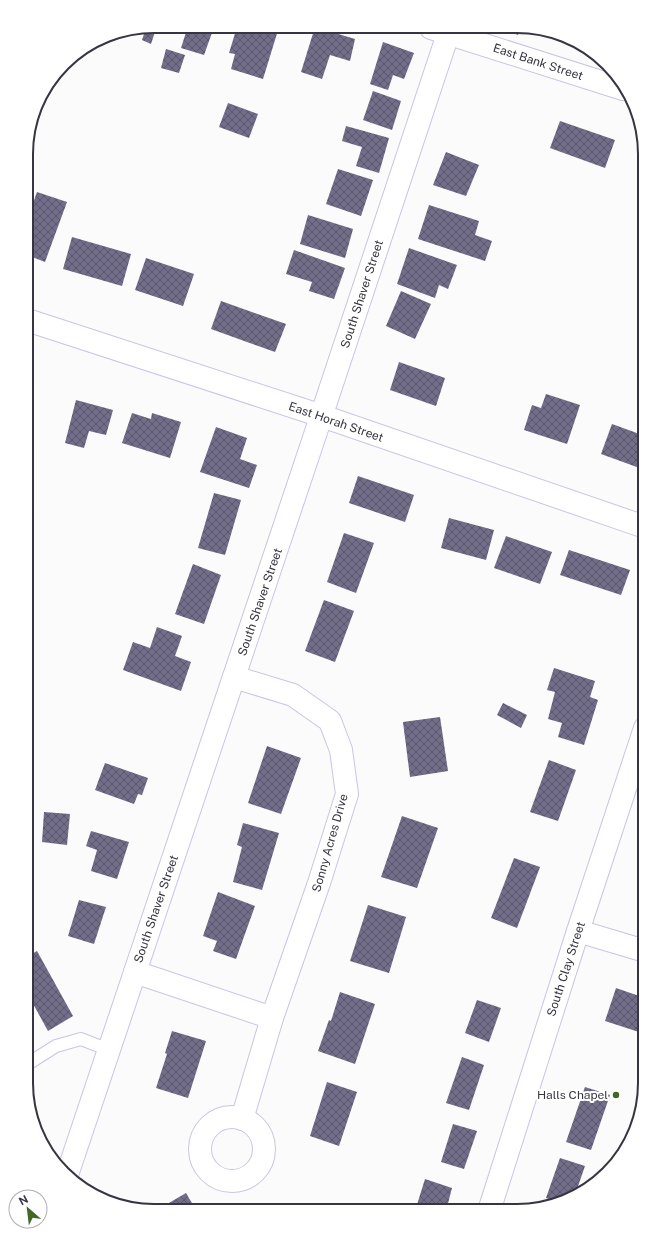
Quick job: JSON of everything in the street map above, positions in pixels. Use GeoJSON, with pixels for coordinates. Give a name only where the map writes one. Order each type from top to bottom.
{"type":"FeatureCollection","features":[{"type":"Feature","properties":{"kind":"street","name":"South Shaver Street"},"geometry":{"type":"LineString","coordinates":[[69,1169],[322,416],[442,33]]}},
{"type":"Feature","properties":{"kind":"street","name":"East Bank Street"},"geometry":{"type":"LineString","coordinates":[[452,33],[619,89]]}},
{"type":"Feature","properties":{"kind":"street","name":"East Horah Street"},"geometry":{"type":"LineString","coordinates":[[33,322],[322,416],[638,525]]}},
{"type":"Feature","properties":{"kind":"street","name":"Sonny Acres Drive"},"geometry":{"type":"LineString","coordinates":[[234,676],[293,695],[330,721],[341,750],[347,794],[319,883],[272,1018],[242,1119]]}},
{"type":"Feature","properties":{"kind":"street","name":"South Clay Street"},"geometry":{"type":"LineString","coordinates":[[491,1204],[578,931],[638,749]]}},
{"type":"Feature","properties":{"kind":"street"},"geometry":{"type":"LineString","coordinates":[[578,931],[638,949]]}},
{"type":"Feature","properties":{"kind":"street"},"geometry":{"type":"LineString","coordinates":[[135,972],[272,1018]]}},
{"type":"Feature","properties":{"kind":"lane"},"geometry":{"type":"LineString","coordinates":[[33,1061],[56,1046],[81,1039],[109,1050]]}},
{"type":"Feature","properties":{"kind":"building"},"geometry":{"type":"Polygon","coordinates":[[[155,33],[151,44],[142,40],[144,34],[155,33]]]}},
{"type":"Feature","properties":{"kind":"building"},"geometry":{"type":"Polygon","coordinates":[[[186,33],[212,33],[204,55],[181,48],[186,33]]]}},
{"type":"Feature","properties":{"kind":"building"},"geometry":{"type":"Polygon","coordinates":[[[235,33],[277,33],[263,79],[231,69],[235,54],[229,53],[235,33]]]}},
{"type":"Feature","properties":{"kind":"building"},"geometry":{"type":"Polygon","coordinates":[[[313,33],[335,33],[355,39],[350,61],[330,55],[322,79],[301,72],[313,33]]]}},
{"type":"Feature","properties":{"kind":"building"},"geometry":{"type":"Polygon","coordinates":[[[383,42],[414,53],[404,79],[393,75],[388,90],[370,84],[383,42]]]}},
{"type":"Feature","properties":{"kind":"building"},"geometry":{"type":"Polygon","coordinates":[[[166,49],[185,55],[179,73],[161,68],[166,49]]]}},
{"type":"Feature","properties":{"kind":"building"},"geometry":{"type":"Polygon","coordinates":[[[373,91],[401,101],[392,130],[363,120],[373,91]]]}},
{"type":"Feature","properties":{"kind":"building"},"geometry":{"type":"Polygon","coordinates":[[[228,103],[258,114],[249,138],[219,127],[228,103]]]}},
{"type":"Feature","properties":{"kind":"building"},"geometry":{"type":"Polygon","coordinates":[[[560,121],[615,140],[605,168],[550,148],[560,121]]]}},
{"type":"Feature","properties":{"kind":"building"},"geometry":{"type":"Polygon","coordinates":[[[346,126],[389,138],[379,173],[356,166],[362,147],[342,141],[346,126]]]}},
{"type":"Feature","properties":{"kind":"building"},"geometry":{"type":"Polygon","coordinates":[[[446,152],[479,165],[466,196],[433,185],[446,152]]]}},
{"type":"Feature","properties":{"kind":"building"},"geometry":{"type":"Polygon","coordinates":[[[338,169],[373,180],[361,216],[326,204],[338,169]]]}},
{"type":"Feature","properties":{"kind":"building"},"geometry":{"type":"Polygon","coordinates":[[[37,192],[67,202],[45,262],[33,257],[33,203],[37,192]]]}},
{"type":"Feature","properties":{"kind":"building"},"geometry":{"type":"Polygon","coordinates":[[[429,205],[479,221],[475,235],[492,241],[485,261],[418,239],[429,205]]]}},
{"type":"Feature","properties":{"kind":"building"},"geometry":{"type":"Polygon","coordinates":[[[308,215],[353,229],[345,258],[300,244],[308,215]]]}},
{"type":"Feature","properties":{"kind":"building"},"geometry":{"type":"Polygon","coordinates":[[[72,237],[131,254],[122,286],[63,269],[72,237]]]}},
{"type":"Feature","properties":{"kind":"building"},"geometry":{"type":"Polygon","coordinates":[[[409,248],[457,265],[448,289],[439,285],[435,298],[397,284],[409,248]]]}},
{"type":"Feature","properties":{"kind":"building"},"geometry":{"type":"Polygon","coordinates":[[[294,250],[345,268],[334,299],[309,291],[312,282],[286,274],[294,250]]]}},
{"type":"Feature","properties":{"kind":"building"},"geometry":{"type":"Polygon","coordinates":[[[146,258],[194,274],[183,306],[135,290],[146,258]]]}},
{"type":"Feature","properties":{"kind":"building"},"geometry":{"type":"Polygon","coordinates":[[[401,291],[431,304],[415,339],[386,326],[401,291]]]}},
{"type":"Feature","properties":{"kind":"building"},"geometry":{"type":"Polygon","coordinates":[[[221,301],[286,324],[275,352],[211,329],[221,301]]]}},
{"type":"Feature","properties":{"kind":"building"},"geometry":{"type":"Polygon","coordinates":[[[399,362],[445,378],[436,406],[390,390],[399,362]]]}},
{"type":"Feature","properties":{"kind":"building"},"geometry":{"type":"Polygon","coordinates":[[[546,394],[580,405],[567,444],[524,430],[532,405],[541,408],[546,394]]]}},
{"type":"Feature","properties":{"kind":"building"},"geometry":{"type":"Polygon","coordinates":[[[76,400],[113,410],[106,435],[89,431],[84,448],[65,443],[76,400]]]}},
{"type":"Feature","properties":{"kind":"building"},"geometry":{"type":"Polygon","coordinates":[[[132,413],[151,419],[152,413],[181,422],[170,458],[122,443],[132,413]]]}},
{"type":"Feature","properties":{"kind":"building"},"geometry":{"type":"Polygon","coordinates":[[[612,424],[638,433],[638,467],[601,454],[612,424]]]}},
{"type":"Feature","properties":{"kind":"building"},"geometry":{"type":"Polygon","coordinates":[[[216,427],[247,438],[240,459],[257,465],[249,488],[200,472],[216,427]]]}},
{"type":"Feature","properties":{"kind":"building"},"geometry":{"type":"Polygon","coordinates":[[[358,476],[414,495],[405,522],[349,503],[358,476]]]}},
{"type":"Feature","properties":{"kind":"building"},"geometry":{"type":"Polygon","coordinates":[[[214,493],[241,500],[225,555],[198,548],[214,493]]]}},
{"type":"Feature","properties":{"kind":"building"},"geometry":{"type":"Polygon","coordinates":[[[449,518],[494,530],[486,560],[441,548],[449,518]]]}},
{"type":"Feature","properties":{"kind":"building"},"geometry":{"type":"Polygon","coordinates":[[[344,533],[374,543],[356,593],[327,582],[344,533]]]}},
{"type":"Feature","properties":{"kind":"building"},"geometry":{"type":"Polygon","coordinates":[[[506,536],[552,552],[540,584],[494,568],[506,536]]]}},
{"type":"Feature","properties":{"kind":"building"},"geometry":{"type":"Polygon","coordinates":[[[569,550],[630,570],[621,595],[560,575],[569,550]]]}},
{"type":"Feature","properties":{"kind":"building"},"geometry":{"type":"Polygon","coordinates":[[[193,564],[221,575],[204,624],[175,614],[193,564]]]}},
{"type":"Feature","properties":{"kind":"building"},"geometry":{"type":"Polygon","coordinates":[[[324,600],[354,611],[335,662],[305,651],[324,600]]]}},
{"type":"Feature","properties":{"kind":"building"},"geometry":{"type":"Polygon","coordinates":[[[157,627],[182,636],[175,656],[191,662],[181,691],[123,670],[133,642],[150,648],[157,627]]]}},
{"type":"Feature","properties":{"kind":"building"},"geometry":{"type":"Polygon","coordinates":[[[554,668],[595,681],[590,697],[598,700],[584,745],[558,737],[562,723],[548,719],[555,692],[547,690],[554,668]]]}},
{"type":"Feature","properties":{"kind":"building"},"geometry":{"type":"Polygon","coordinates":[[[503,703],[527,715],[521,728],[497,715],[503,703]]]}},
{"type":"Feature","properties":{"kind":"building"},"geometry":{"type":"Polygon","coordinates":[[[440,717],[448,771],[410,777],[403,722],[440,717]]]}},
{"type":"Feature","properties":{"kind":"building"},"geometry":{"type":"Polygon","coordinates":[[[267,746],[301,758],[281,814],[248,803],[267,746]]]}},
{"type":"Feature","properties":{"kind":"building"},"geometry":{"type":"Polygon","coordinates":[[[549,760],[576,770],[558,821],[530,812],[549,760]]]}},
{"type":"Feature","properties":{"kind":"building"},"geometry":{"type":"Polygon","coordinates":[[[105,763],[148,778],[142,795],[138,794],[134,804],[95,790],[105,763]]]}},
{"type":"Feature","properties":{"kind":"building"},"geometry":{"type":"Polygon","coordinates":[[[44,812],[70,814],[67,845],[42,842],[44,812]]]}},
{"type":"Feature","properties":{"kind":"building"},"geometry":{"type":"Polygon","coordinates":[[[402,816],[438,828],[417,888],[381,877],[402,816]]]}},
{"type":"Feature","properties":{"kind":"building"},"geometry":{"type":"Polygon","coordinates":[[[243,823],[279,833],[262,890],[233,882],[242,847],[237,845],[243,823]]]}},
{"type":"Feature","properties":{"kind":"building"},"geometry":{"type":"Polygon","coordinates":[[[91,831],[129,842],[117,879],[91,871],[97,850],[86,846],[91,831]]]}},
{"type":"Feature","properties":{"kind":"building"},"geometry":{"type":"Polygon","coordinates":[[[514,858],[540,867],[517,928],[491,918],[514,858]]]}},
{"type":"Feature","properties":{"kind":"building"},"geometry":{"type":"Polygon","coordinates":[[[218,892],[255,906],[236,959],[213,951],[217,941],[203,936],[218,892]]]}},
{"type":"Feature","properties":{"kind":"building"},"geometry":{"type":"Polygon","coordinates":[[[79,900],[106,907],[94,944],[68,936],[79,900]]]}},
{"type":"Feature","properties":{"kind":"building"},"geometry":{"type":"Polygon","coordinates":[[[368,905],[406,917],[389,973],[350,961],[368,905]]]}},
{"type":"Feature","properties":{"kind":"building"},"geometry":{"type":"Polygon","coordinates":[[[37,951],[73,1016],[48,1031],[33,1004],[33,953],[37,951]]]}},
{"type":"Feature","properties":{"kind":"building"},"geometry":{"type":"Polygon","coordinates":[[[616,988],[638,996],[638,1032],[605,1021],[616,988]]]}},
{"type":"Feature","properties":{"kind":"building"},"geometry":{"type":"Polygon","coordinates":[[[340,992],[375,1004],[355,1064],[318,1051],[329,1020],[331,1021],[340,992]]]}},
{"type":"Feature","properties":{"kind":"building"},"geometry":{"type":"Polygon","coordinates":[[[477,1000],[501,1008],[489,1042],[465,1033],[477,1000]]]}},
{"type":"Feature","properties":{"kind":"building"},"geometry":{"type":"Polygon","coordinates":[[[172,1031],[206,1041],[188,1098],[156,1088],[167,1054],[165,1053],[172,1031]]]}},
{"type":"Feature","properties":{"kind":"building"},"geometry":{"type":"Polygon","coordinates":[[[462,1057],[484,1065],[469,1110],[446,1103],[462,1057]]]}},
{"type":"Feature","properties":{"kind":"building"},"geometry":{"type":"Polygon","coordinates":[[[327,1082],[357,1092],[339,1146],[310,1136],[327,1082]]]}},
{"type":"Feature","properties":{"kind":"building"},"geometry":{"type":"Polygon","coordinates":[[[585,1087],[610,1095],[591,1150],[566,1142],[585,1087]]]}},
{"type":"Feature","properties":{"kind":"building"},"geometry":{"type":"Polygon","coordinates":[[[453,1124],[477,1131],[464,1169],[441,1162],[453,1124]]]}},
{"type":"Feature","properties":{"kind":"building"},"geometry":{"type":"Polygon","coordinates":[[[560,1158],[585,1166],[577,1188],[556,1198],[550,1200],[546,1198],[560,1158]]]}},
{"type":"Feature","properties":{"kind":"building"},"geometry":{"type":"Polygon","coordinates":[[[425,1179],[452,1188],[448,1204],[417,1204],[425,1179]]]}},
{"type":"Feature","properties":{"kind":"building"},"geometry":{"type":"Polygon","coordinates":[[[186,1193],[192,1204],[167,1204],[186,1193]]]}},
{"type":"Feature","properties":{"kind":"place","name":"Halls Chapel"},"geometry":{"type":"Point","coordinates":[616,1095]}}]}
